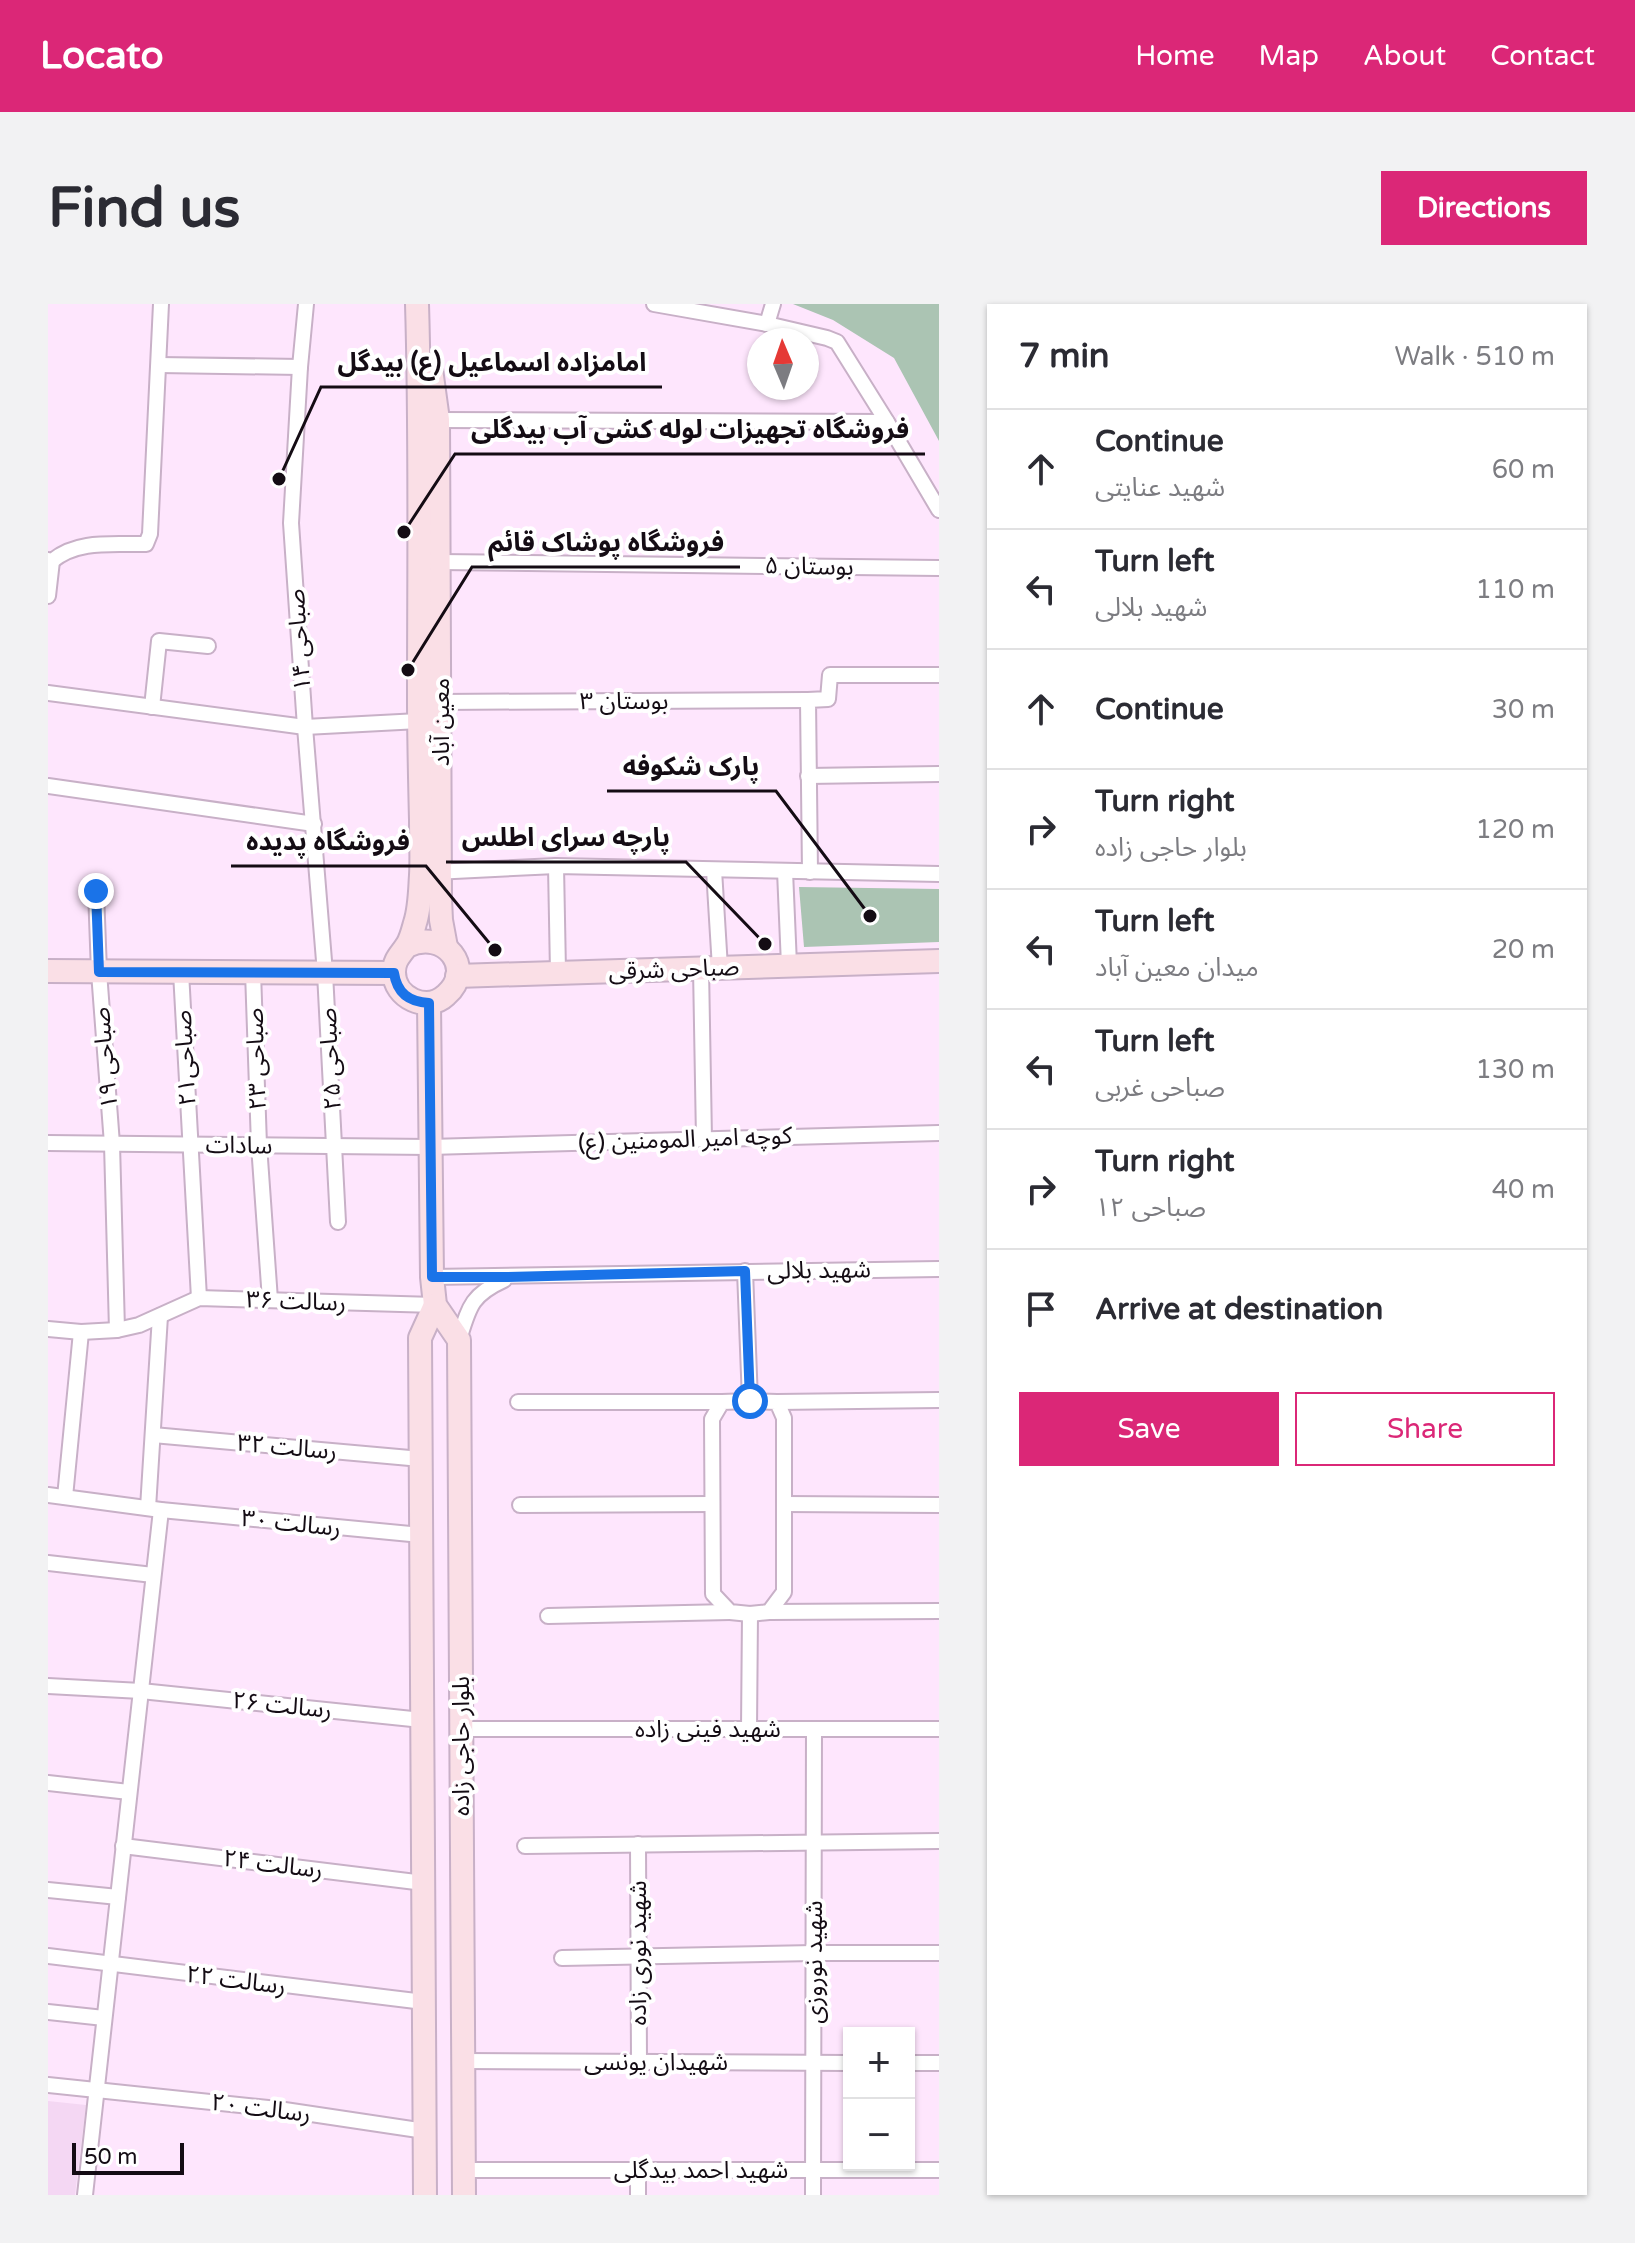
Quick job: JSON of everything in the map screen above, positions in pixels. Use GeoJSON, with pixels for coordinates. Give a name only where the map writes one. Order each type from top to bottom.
{"type":"FeatureCollection","features":[{"type":"Feature","properties":{"kind":"street"},"geometry":{"type":"LineString","coordinates":[[48,596],[50,561],[64,551],[84,546],[146,544],[150,534],[161,304]]}},
{"type":"Feature","properties":{"kind":"street","name":"معین آباد"},"geometry":{"type":"LineString","coordinates":[[417,304],[420,390],[419,721],[431,872],[446,947]]}},
{"type":"Feature","properties":{"kind":"street","name":"معین آباد"},"geometry":{"type":"LineString","coordinates":[[407,946],[431,872],[440,702],[438,420],[430,360],[428,304]]}},
{"type":"Feature","properties":{"kind":"street"},"geometry":{"type":"LineString","coordinates":[[654,304],[767,324],[837,342],[939,510]]}},
{"type":"Feature","properties":{"kind":"street"},"geometry":{"type":"LineString","coordinates":[[767,324],[773,304]]}},
{"type":"Feature","properties":{"kind":"street","name":"صباحی ۱۴"},"geometry":{"type":"LineString","coordinates":[[307,305],[300,367],[291,523],[325,973]]}},
{"type":"Feature","properties":{"kind":"street"},"geometry":{"type":"LineString","coordinates":[[159,365],[300,367]]}},
{"type":"Feature","properties":{"kind":"street"},"geometry":{"type":"LineString","coordinates":[[438,420],[887,422]]}},
{"type":"Feature","properties":{"kind":"street","name":"بوستان ۵"},"geometry":{"type":"LineString","coordinates":[[439,562],[939,568]]}},
{"type":"Feature","properties":{"kind":"street"},"geometry":{"type":"LineString","coordinates":[[152,707],[159,641],[208,646]]}},
{"type":"Feature","properties":{"kind":"street"},"geometry":{"type":"LineString","coordinates":[[810,872],[808,700],[828,699],[830,675],[939,675]]}},
{"type":"Feature","properties":{"kind":"street"},"geometry":{"type":"LineString","coordinates":[[48,693],[305,727],[419,721]]}},
{"type":"Feature","properties":{"kind":"street","name":"بوستان ۳"},"geometry":{"type":"LineString","coordinates":[[440,702],[808,700]]}},
{"type":"Feature","properties":{"kind":"street"},"geometry":{"type":"LineString","coordinates":[[808,776],[939,774]]}},
{"type":"Feature","properties":{"kind":"street"},"geometry":{"type":"LineString","coordinates":[[48,786],[314,824]]}},
{"type":"Feature","properties":{"kind":"street"},"geometry":{"type":"LineString","coordinates":[[431,872],[556,866],[939,874]]}},
{"type":"Feature","properties":{"kind":"street"},"geometry":{"type":"LineString","coordinates":[[556,866],[558,972]]}},
{"type":"Feature","properties":{"kind":"street"},"geometry":{"type":"LineString","coordinates":[[704,1139],[714,870]]}},
{"type":"Feature","properties":{"kind":"street"},"geometry":{"type":"LineString","coordinates":[[785,871],[789,965]]}},
{"type":"Feature","properties":{"kind":"street","name":"صباحی ۱۹"},"geometry":{"type":"LineString","coordinates":[[96,891],[112,1144],[117,1330]]}},
{"type":"Feature","properties":{"kind":"street"},"geometry":{"type":"LineString","coordinates":[[416,941],[437,942],[446,947],[457,965],[454,986],[439,1001],[418,1003],[409,999],[396,983],[395,963],[399,954],[416,941]]}},
{"type":"Feature","properties":{"kind":"street","name":"صباحی شرقی"},"geometry":{"type":"LineString","coordinates":[[457,976],[939,961]]}},
{"type":"Feature","properties":{"kind":"street"},"geometry":{"type":"LineString","coordinates":[[48,971],[394,973]]}},
{"type":"Feature","properties":{"kind":"street","name":"صباحی۲۱"},"geometry":{"type":"LineString","coordinates":[[181,972],[199,1298]]}},
{"type":"Feature","properties":{"kind":"street","name":"صباحی ۲۳"},"geometry":{"type":"LineString","coordinates":[[253,972],[259,1145],[270,1300]]}},
{"type":"Feature","properties":{"kind":"street","name":"صباحی ۲۵"},"geometry":{"type":"LineString","coordinates":[[325,973],[338,1222]]}},
{"type":"Feature","properties":{"kind":"street","name":"بلوار حاجی زاده"},"geometry":{"type":"LineString","coordinates":[[429,1003],[432,1277],[435,1305],[459,1340],[469,1729],[463,2061],[464,2195]]}},
{"type":"Feature","properties":{"kind":"street","name":"کوچه امیر المومنین (ع)"},"geometry":{"type":"LineString","coordinates":[[430,1147],[939,1133]]}},
{"type":"Feature","properties":{"kind":"street","name":"سادات"},"geometry":{"type":"LineString","coordinates":[[48,1143],[430,1147]]}},
{"type":"Feature","properties":{"kind":"street","name":"شهید بلالی"},"geometry":{"type":"LineString","coordinates":[[432,1277],[939,1269]]}},
{"type":"Feature","properties":{"kind":"street"},"geometry":{"type":"LineString","coordinates":[[745,1271],[750,1401]]}},
{"type":"Feature","properties":{"kind":"street"},"geometry":{"type":"LineString","coordinates":[[459,1340],[468,1310],[484,1289],[508,1277]]}},
{"type":"Feature","properties":{"kind":"street","name":"رسالت ۳۶"},"geometry":{"type":"LineString","coordinates":[[48,1329],[81,1332],[117,1330],[139,1325],[199,1298],[435,1305]]}},
{"type":"Feature","properties":{"kind":"street","name":"بلوار حاجی زاده"},"geometry":{"type":"LineString","coordinates":[[425,2195],[420,1338],[435,1305]]}},
{"type":"Feature","properties":{"kind":"street"},"geometry":{"type":"LineString","coordinates":[[85,2195],[153,1575],[153,1435],[160,1316]]}},
{"type":"Feature","properties":{"kind":"street"},"geometry":{"type":"LineString","coordinates":[[65,1497],[81,1332]]}},
{"type":"Feature","properties":{"kind":"street"},"geometry":{"type":"LineString","coordinates":[[518,1402],[939,1400]]}},
{"type":"Feature","properties":{"kind":"street"},"geometry":{"type":"LineString","coordinates":[[722,1402],[712,1419],[713,1594],[730,1612]]}},
{"type":"Feature","properties":{"kind":"street"},"geometry":{"type":"LineString","coordinates":[[769,1612],[784,1592],[784,1418],[777,1402]]}},
{"type":"Feature","properties":{"kind":"street","name":"رسالت ۳۲"},"geometry":{"type":"LineString","coordinates":[[153,1435],[421,1459]]}},
{"type":"Feature","properties":{"kind":"street","name":"رسالت ۳۰"},"geometry":{"type":"LineString","coordinates":[[48,1495],[154,1509],[421,1535]]}},
{"type":"Feature","properties":{"kind":"street"},"geometry":{"type":"LineString","coordinates":[[520,1505],[712,1504]]}},
{"type":"Feature","properties":{"kind":"street"},"geometry":{"type":"LineString","coordinates":[[784,1504],[939,1505]]}},
{"type":"Feature","properties":{"kind":"street"},"geometry":{"type":"LineString","coordinates":[[48,1563],[153,1575]]}},
{"type":"Feature","properties":{"kind":"street"},"geometry":{"type":"LineString","coordinates":[[548,1616],[939,1611]]}},
{"type":"Feature","properties":{"kind":"street"},"geometry":{"type":"LineString","coordinates":[[749,1729],[750,1614]]}},
{"type":"Feature","properties":{"kind":"street","name":"رسالت ۲۶"},"geometry":{"type":"LineString","coordinates":[[48,1686],[141,1691],[422,1720]]}},
{"type":"Feature","properties":{"kind":"street","name":"شهید فینی زاده"},"geometry":{"type":"LineString","coordinates":[[469,1729],[939,1729]]}},
{"type":"Feature","properties":{"kind":"street","name":"شهید نوروزی"},"geometry":{"type":"LineString","coordinates":[[813,2195],[814,1729]]}},
{"type":"Feature","properties":{"kind":"street"},"geometry":{"type":"LineString","coordinates":[[48,1783],[129,1792]]}},
{"type":"Feature","properties":{"kind":"street"},"geometry":{"type":"LineString","coordinates":[[525,1846],[939,1841]]}},
{"type":"Feature","properties":{"kind":"street","name":"شهید نوری زاده"},"geometry":{"type":"LineString","coordinates":[[638,1844],[639,2062]]}},
{"type":"Feature","properties":{"kind":"street","name":"رسالت ۲۴"},"geometry":{"type":"LineString","coordinates":[[123,1846],[424,1883]]}},
{"type":"Feature","properties":{"kind":"street"},"geometry":{"type":"LineString","coordinates":[[48,1890],[118,1897]]}},
{"type":"Feature","properties":{"kind":"street"},"geometry":{"type":"LineString","coordinates":[[562,1958],[939,1953]]}},
{"type":"Feature","properties":{"kind":"street","name":"رسالت ۲۲"},"geometry":{"type":"LineString","coordinates":[[48,1956],[424,2002]]}},
{"type":"Feature","properties":{"kind":"street"},"geometry":{"type":"LineString","coordinates":[[48,2012],[104,2018]]}},
{"type":"Feature","properties":{"kind":"street","name":"شهیدان یونسی"},"geometry":{"type":"LineString","coordinates":[[463,2061],[843,2063]]}},
{"type":"Feature","properties":{"kind":"street"},"geometry":{"type":"LineString","coordinates":[[915,2063],[939,2063]]}},
{"type":"Feature","properties":{"kind":"street","name":"رسالت ۲۰"},"geometry":{"type":"LineString","coordinates":[[48,2085],[278,2109],[425,2131]]}},
{"type":"Feature","properties":{"kind":"street","name":"شهید احمد بیدگلی"},"geometry":{"type":"LineString","coordinates":[[464,2170],[939,2170]]}},
{"type":"Feature","properties":{"kind":"street"},"geometry":{"type":"LineString","coordinates":[[638,2170],[638,2195]]}},
{"type":"Feature","properties":{"kind":"shaded area"},"geometry":{"type":"Polygon","coordinates":[[[48,2101],[86,2105],[75,2195],[48,2195],[48,2101]]]}},
{"type":"Feature","properties":{"kind":"green space"},"geometry":{"type":"Polygon","coordinates":[[[793,304],[939,304],[939,441],[894,358],[833,320],[793,304]]]}},
{"type":"Feature","properties":{"kind":"green space"},"geometry":{"type":"Polygon","coordinates":[[[799,887],[939,889],[939,942],[804,947],[799,887]]]}},
{"type":"Feature","properties":{"kind":"place","name":"امامزاده اسماعیل (ع) بیدگل"},"geometry":{"type":"Point","coordinates":[279,479]}},
{"type":"Feature","properties":{"kind":"place","name":"فروشگاه تجهیزات لوله کشی آب بیدگلی"},"geometry":{"type":"Point","coordinates":[404,532]}},
{"type":"Feature","properties":{"kind":"place","name":"فروشگاه پوشاک قائم"},"geometry":{"type":"Point","coordinates":[408,670]}},
{"type":"Feature","properties":{"kind":"place","name":"پارک شکوفه"},"geometry":{"type":"Point","coordinates":[870,916]}},
{"type":"Feature","properties":{"kind":"place","name":"پارچه سرای اطلس"},"geometry":{"type":"Point","coordinates":[765,944]}},
{"type":"Feature","properties":{"kind":"place","name":"فروشگاه پدیده"},"geometry":{"type":"Point","coordinates":[495,950]}},
{"type":"Feature","properties":{"kind":"route"},"geometry":{"type":"LineString","coordinates":[[96,891],[99,972],[394,973],[401,992],[409,999],[429,1003],[432,1277],[745,1271],[750,1401]]}}]}
